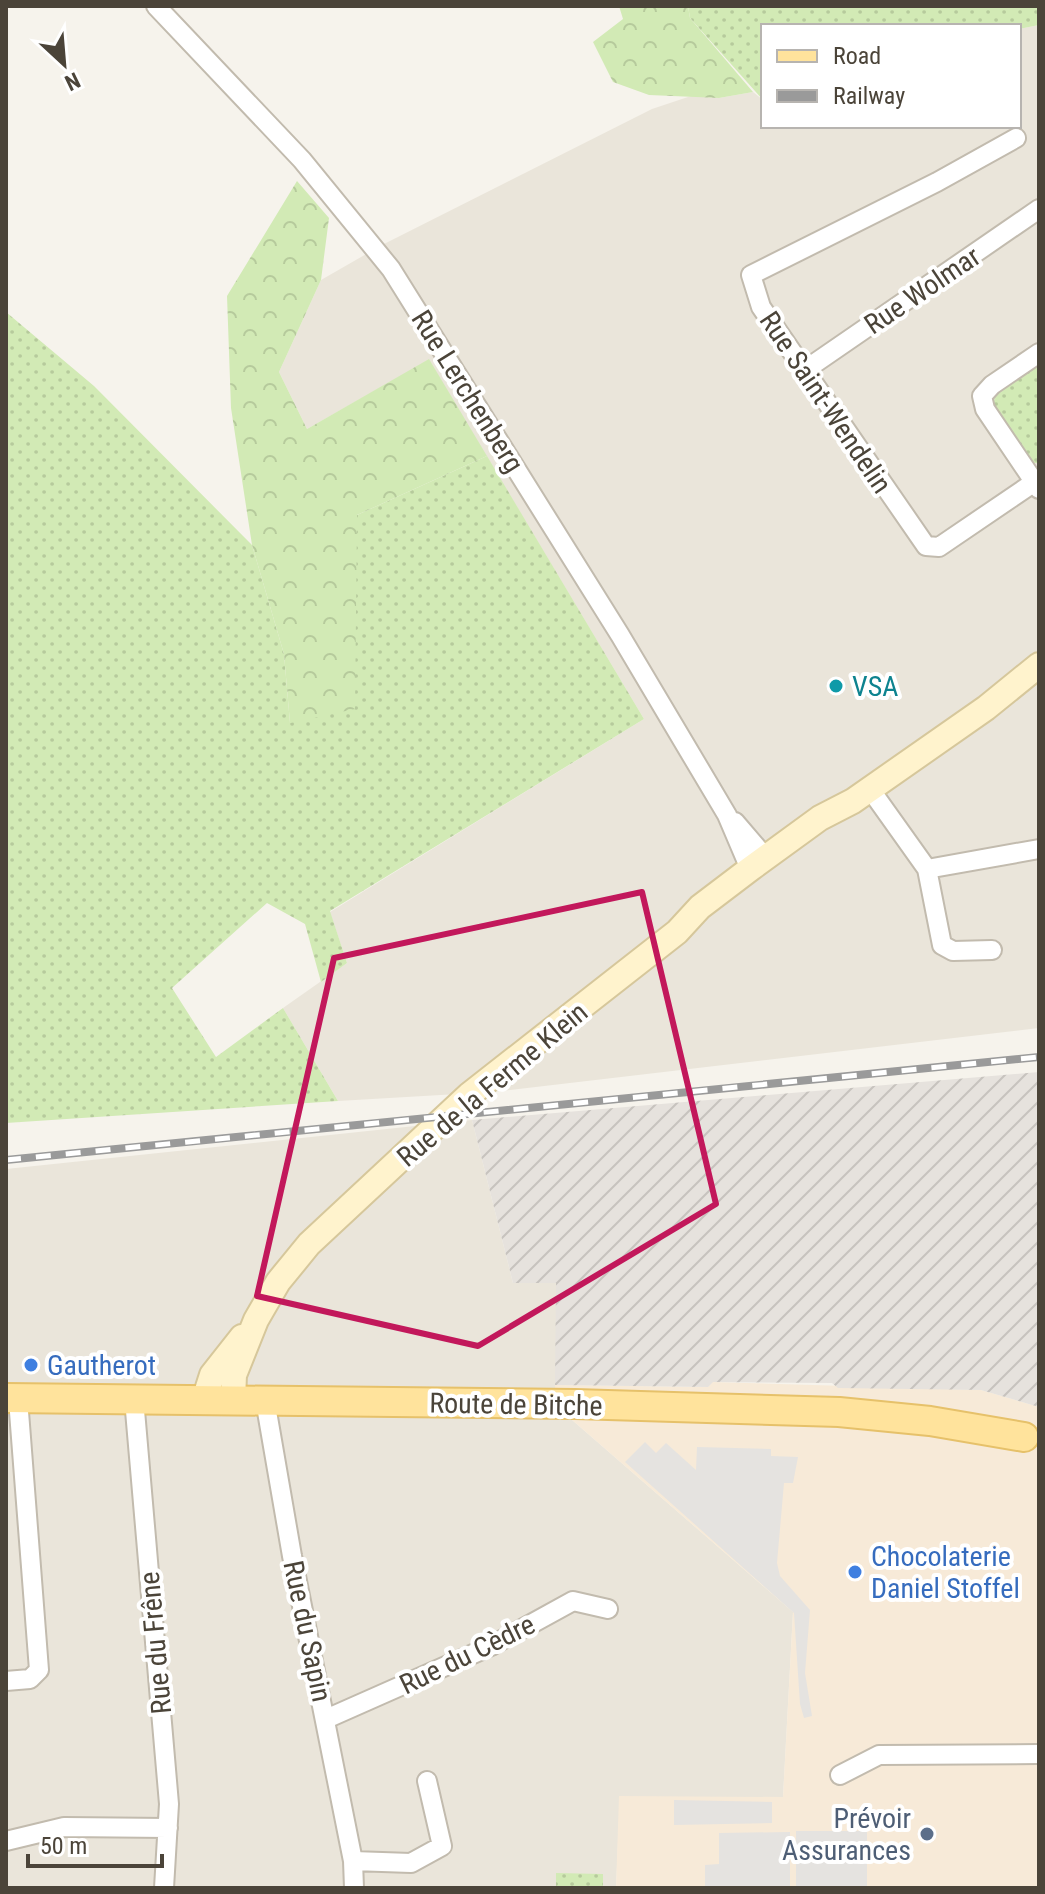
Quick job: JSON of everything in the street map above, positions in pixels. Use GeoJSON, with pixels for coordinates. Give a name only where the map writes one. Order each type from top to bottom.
{"type":"FeatureCollection","features":[{"type":"Feature","properties":{"kind":"main road","name":"Route de Bitche"},"geometry":{"type":"LineString","coordinates":[[12,1398],[839,1412],[930,1421],[1034,1439]]}},
{"type":"Feature","properties":{"kind":"street","name":"Rue Lerchenberg"},"geometry":{"type":"LineString","coordinates":[[156,6],[302,160],[391,269],[620,635],[758,863]]}},
{"type":"Feature","properties":{"kind":"street","name":"Rue Saint-Wendelin"},"geometry":{"type":"LineString","coordinates":[[1016,138],[937,182],[751,275],[761,307],[926,546],[939,547],[1037,484],[985,409],[982,396],[992,385],[1039,353]]}},
{"type":"Feature","properties":{"kind":"street","name":"Rue Wolmar"},"geometry":{"type":"LineString","coordinates":[[805,370],[1039,209]]}},
{"type":"Feature","properties":{"kind":"street","name":"Rue de la Ferme Klein"},"geometry":{"type":"LineString","coordinates":[[233,1400],[234,1375],[256,1320],[278,1282],[309,1244],[445,1116],[677,932],[700,907],[820,818],[870,789],[1009,692],[1039,665]]}},
{"type":"Feature","properties":{"kind":"street"},"geometry":{"type":"LineString","coordinates":[[870,789],[927,869],[942,945],[953,951],[992,950]]}},
{"type":"Feature","properties":{"kind":"street"},"geometry":{"type":"LineString","coordinates":[[927,869],[1039,849]]}},
{"type":"Feature","properties":{"kind":"street","name":"Rue de la Ferme Klein"},"geometry":{"type":"LineString","coordinates":[[204,1400],[219,1365],[256,1320]]}},
{"type":"Feature","properties":{"kind":"street"},"geometry":{"type":"LineString","coordinates":[[6,1681],[30,1679],[39,1670],[12,1398]]}},
{"type":"Feature","properties":{"kind":"street","name":"Rue du Frêne"},"geometry":{"type":"LineString","coordinates":[[134,1399],[168,1828],[164,1888]]}},
{"type":"Feature","properties":{"kind":"street","name":"Rue du Sapin"},"geometry":{"type":"LineString","coordinates":[[265,1400],[292,1556],[353,1861],[354,1888]]}},
{"type":"Feature","properties":{"kind":"street","name":"Rue du Cèdre"},"geometry":{"type":"LineString","coordinates":[[326,1719],[491,1646],[573,1601],[608,1609]]}},
{"type":"Feature","properties":{"kind":"street"},"geometry":{"type":"LineString","coordinates":[[840,1775],[879,1755],[1039,1754]]}},
{"type":"Feature","properties":{"kind":"street"},"geometry":{"type":"LineString","coordinates":[[353,1861],[411,1863],[442,1846],[427,1781]]}},
{"type":"Feature","properties":{"kind":"street"},"geometry":{"type":"LineString","coordinates":[[6,1841],[64,1827],[168,1828]]}},
{"type":"Feature","properties":{"kind":"highlighted area"},"geometry":{"type":"Polygon","coordinates":[[[642,892],[716,1204],[478,1346],[257,1296],[334,958],[642,892]]]}},
{"type":"Feature","properties":{"kind":"shaded area"},"geometry":{"type":"Polygon","coordinates":[[[1039,25],[1039,1028],[492,1092],[338,1101],[283,1008],[347,963],[330,912],[644,719],[429,360],[307,429],[279,372],[321,280],[382,245],[652,109],[697,94],[719,98],[753,92],[761,98],[761,128],[1021,128],[1021,29],[1039,25]]]}},
{"type":"Feature","properties":{"kind":"shaded area"},"geometry":{"type":"Polygon","coordinates":[[[1039,1072],[1039,1407],[981,1390],[838,1388],[832,1383],[713,1382],[708,1387],[555,1385],[556,1283],[513,1283],[472,1120],[1039,1072]]]}},
{"type":"Feature","properties":{"kind":"shaded area"},"geometry":{"type":"Polygon","coordinates":[[[472,1120],[513,1283],[556,1283],[556,1406],[793,1612],[783,1797],[620,1797],[616,1888],[6,1888],[6,1169],[472,1120]]]}},
{"type":"Feature","properties":{"kind":"shaded area"},"geometry":{"type":"Polygon","coordinates":[[[712,1382],[981,1390],[1039,1407],[1039,1888],[616,1888],[619,1796],[783,1797],[793,1612],[556,1406],[555,1385],[708,1387],[712,1382]]]}},
{"type":"Feature","properties":{"kind":"shaded area"},"geometry":{"type":"Polygon","coordinates":[[[645,1442],[656,1453],[666,1443],[696,1470],[697,1447],[771,1449],[771,1456],[798,1457],[793,1483],[784,1483],[777,1563],[780,1576],[810,1610],[805,1673],[812,1716],[804,1718],[800,1704],[794,1613],[625,1462],[645,1442]]]}},
{"type":"Feature","properties":{"kind":"shaded area"},"geometry":{"type":"Polygon","coordinates":[[[674,1800],[772,1802],[772,1823],[674,1825],[674,1800]]]}},
{"type":"Feature","properties":{"kind":"shaded area"},"geometry":{"type":"Polygon","coordinates":[[[796,1831],[867,1831],[867,1888],[796,1888],[796,1831]]]}},
{"type":"Feature","properties":{"kind":"shaded area"},"geometry":{"type":"Polygon","coordinates":[[[790,1832],[790,1888],[705,1888],[705,1865],[719,1864],[719,1833],[790,1832]]]}},
{"type":"Feature","properties":{"kind":"green space"},"geometry":{"type":"Polygon","coordinates":[[[619,6],[688,6],[690,18],[753,92],[719,98],[649,95],[613,82],[593,42],[623,19],[619,6]]]}},
{"type":"Feature","properties":{"kind":"green space"},"geometry":{"type":"Polygon","coordinates":[[[688,6],[1039,6],[1039,25],[1021,29],[1021,24],[761,24],[761,98],[690,18],[688,6]]]}},
{"type":"Feature","properties":{"kind":"green space"},"geometry":{"type":"Polygon","coordinates":[[[297,181],[329,218],[321,280],[279,372],[307,429],[429,359],[487,456],[357,515],[355,709],[290,723],[284,654],[252,545],[231,408],[227,296],[297,181]]]}},
{"type":"Feature","properties":{"kind":"green space"},"geometry":{"type":"Polygon","coordinates":[[[6,312],[94,386],[252,545],[284,654],[290,723],[357,515],[487,456],[644,719],[330,911],[347,963],[321,982],[305,924],[267,903],[172,988],[216,1057],[283,1008],[338,1101],[6,1123],[6,312]]]}},
{"type":"Feature","properties":{"kind":"green space"},"geometry":{"type":"Polygon","coordinates":[[[1039,363],[1039,463],[1031,463],[993,405],[996,392],[1039,363]]]}},
{"type":"Feature","properties":{"kind":"green space"},"geometry":{"type":"Polygon","coordinates":[[[556,1873],[603,1874],[603,1888],[556,1888],[556,1873]]]}},
{"type":"Feature","properties":{"kind":"railway"},"geometry":{"type":"LineString","coordinates":[[6,1160],[1039,1057]]}},
{"type":"Feature","properties":{"kind":"place","name":"VSA"},"geometry":{"type":"Point","coordinates":[836,686]}},
{"type":"Feature","properties":{"kind":"place","name":"Gautherot"},"geometry":{"type":"Point","coordinates":[31,1365]}},
{"type":"Feature","properties":{"kind":"place","name":"Chocolaterie Daniel Stoffel"},"geometry":{"type":"Point","coordinates":[855,1572]}},
{"type":"Feature","properties":{"kind":"place","name":"Prévoir Assurances"},"geometry":{"type":"Point","coordinates":[927,1834]}}]}
